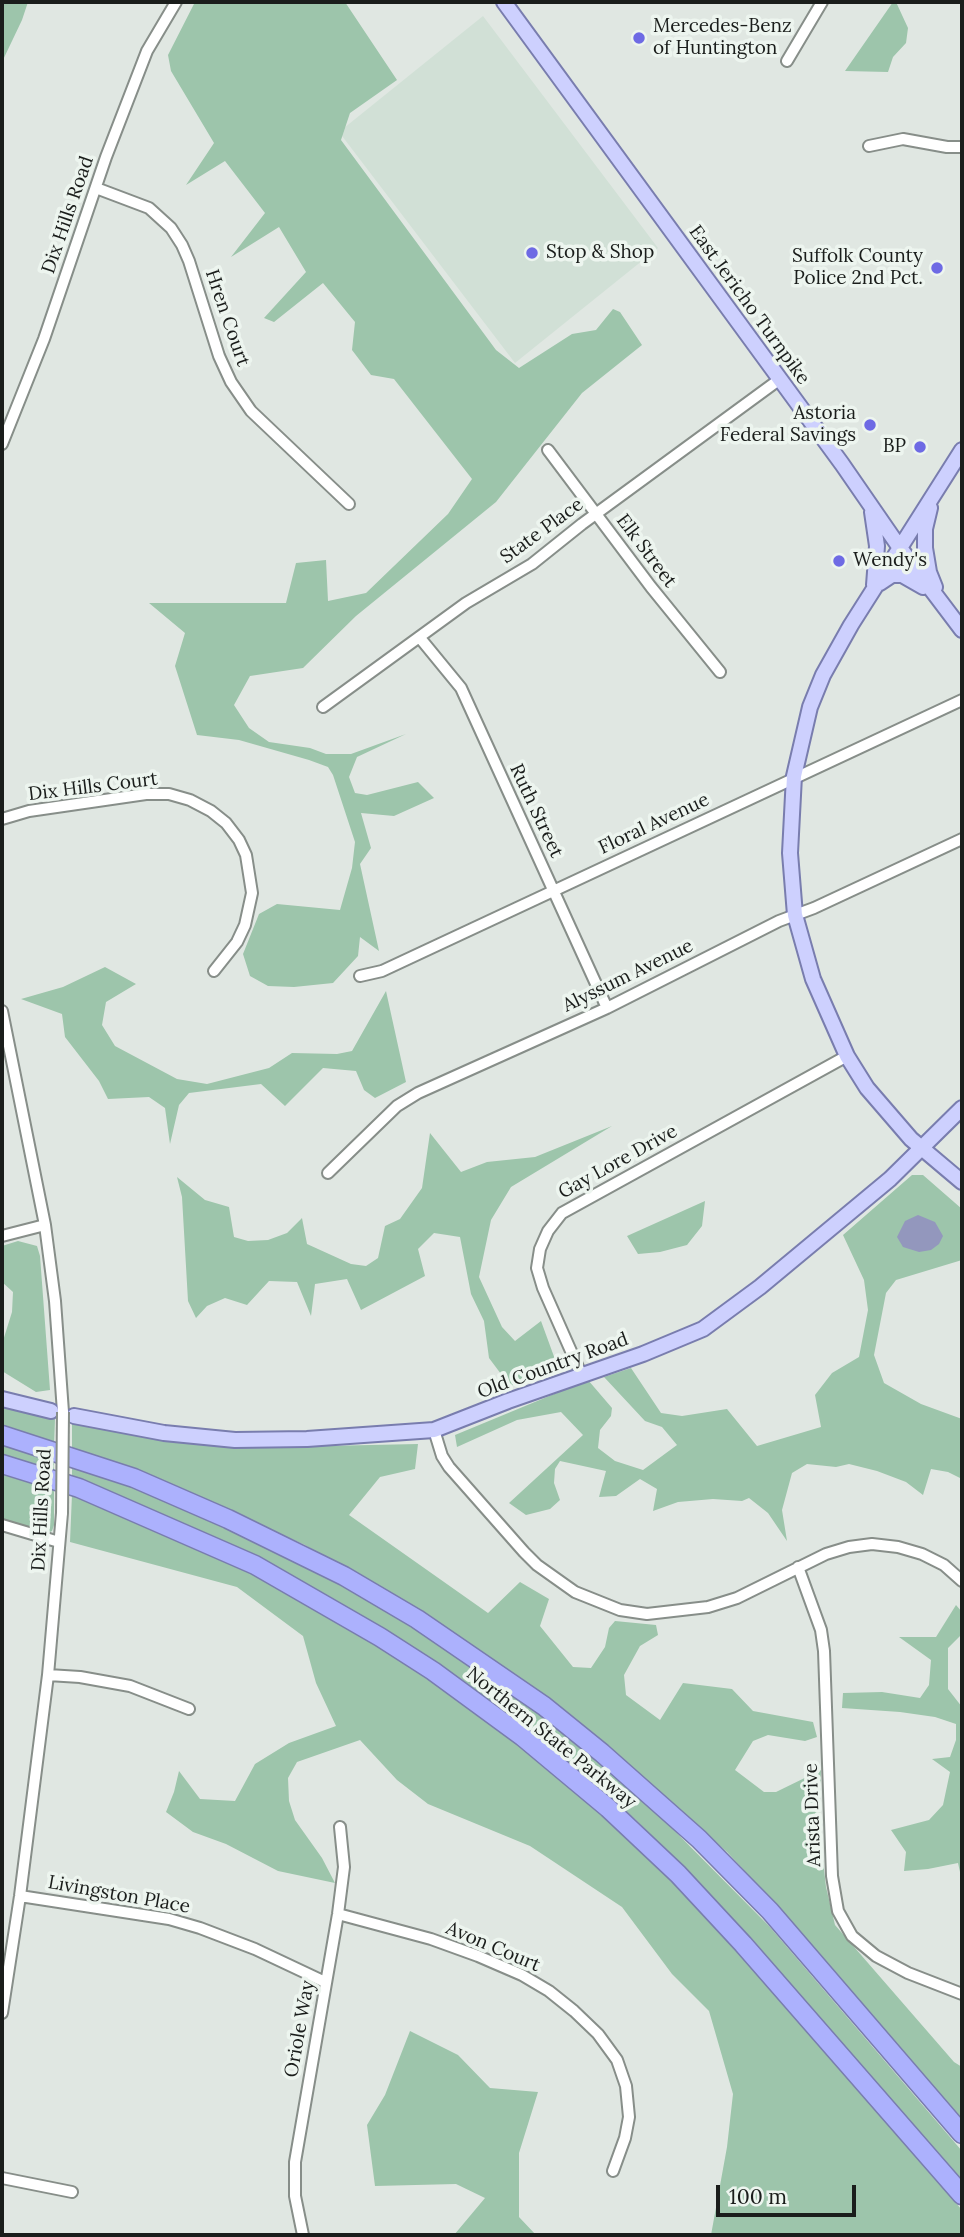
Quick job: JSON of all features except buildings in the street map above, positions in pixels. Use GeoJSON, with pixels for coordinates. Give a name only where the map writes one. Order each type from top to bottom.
{"type":"FeatureCollection","features":[{"type":"Feature","properties":{"kind":"highway","name":"Northern State Parkway"},"geometry":{"type":"LineString","coordinates":[[2,1435],[134,1478],[228,1519],[309,1559],[417,1619],[544,1706],[602,1753],[699,1839],[770,1910],[962,2134]]}},
{"type":"Feature","properties":{"kind":"highway","name":"Northern State Parkway"},"geometry":{"type":"LineString","coordinates":[[2,1464],[79,1488],[254,1565],[380,1637],[433,1671],[523,1737],[608,1808],[678,1874],[743,1944],[962,2195]]}},
{"type":"Feature","properties":{"kind":"main road","name":"East Jericho Turnpike"},"geometry":{"type":"LineString","coordinates":[[504,2],[962,630]]}},
{"type":"Feature","properties":{"kind":"main road"},"geometry":{"type":"LineString","coordinates":[[962,450],[823,675],[810,707],[794,776],[790,821],[795,915],[813,979],[847,1056],[867,1088],[921,1149],[962,1182]]}},
{"type":"Feature","properties":{"kind":"main road"},"geometry":{"type":"LineString","coordinates":[[940,602],[929,572],[924,539],[927,518],[941,485]]}},
{"type":"Feature","properties":{"kind":"main road"},"geometry":{"type":"LineString","coordinates":[[872,507],[877,546],[874,589]]}},
{"type":"Feature","properties":{"kind":"main road"},"geometry":{"type":"LineString","coordinates":[[874,589],[885,579],[902,575],[917,583],[940,602]]}},
{"type":"Feature","properties":{"kind":"main road","name":"Old Country Road"},"geometry":{"type":"LineString","coordinates":[[74,1416],[164,1433],[235,1440],[285,1440],[434,1430],[643,1354],[703,1329],[742,1301],[890,1179],[962,1108]]}},
{"type":"Feature","properties":{"kind":"main road"},"geometry":{"type":"LineString","coordinates":[[2,1399],[51,1411]]}},
{"type":"Feature","properties":{"kind":"street","name":"Dix Hills Road"},"geometry":{"type":"LineString","coordinates":[[2,444],[44,339],[147,51],[176,2]]}},
{"type":"Feature","properties":{"kind":"street"},"geometry":{"type":"LineString","coordinates":[[787,61],[822,2]]}},
{"type":"Feature","properties":{"kind":"street"},"geometry":{"type":"LineString","coordinates":[[869,146],[903,139],[962,146]]}},
{"type":"Feature","properties":{"kind":"street","name":"Hren Court"},"geometry":{"type":"LineString","coordinates":[[96,188],[149,208],[171,228],[186,253],[219,356],[231,382],[251,411],[348,504]]}},
{"type":"Feature","properties":{"kind":"street","name":"State Place"},"geometry":{"type":"LineString","coordinates":[[323,707],[466,603],[532,564],[780,379]]}},
{"type":"Feature","properties":{"kind":"street","name":"Elk Street"},"geometry":{"type":"LineString","coordinates":[[548,450],[720,672]]}},
{"type":"Feature","properties":{"kind":"street","name":"Ruth Street"},"geometry":{"type":"LineString","coordinates":[[420,638],[461,688],[607,1008]]}},
{"type":"Feature","properties":{"kind":"street","name":"Floral Avenue"},"geometry":{"type":"LineString","coordinates":[[360,976],[382,971],[794,776],[962,700]]}},
{"type":"Feature","properties":{"kind":"street","name":"Dix Hills Court"},"geometry":{"type":"LineString","coordinates":[[2,819],[29,811],[146,794],[169,794],[190,800],[211,811],[226,823],[239,840],[246,855],[252,893],[247,918],[237,942],[214,971]]}},
{"type":"Feature","properties":{"kind":"street","name":"Alyssum Avenue"},"geometry":{"type":"LineString","coordinates":[[328,1173],[397,1106],[418,1093],[607,1008],[779,921],[962,839]]}},
{"type":"Feature","properties":{"kind":"street","name":"Dix Hills Road"},"geometry":{"type":"LineString","coordinates":[[2,1011],[45,1225],[62,1375],[62,1513],[48,1675],[2,2013]]}},
{"type":"Feature","properties":{"kind":"street","name":"Gay Lore Drive"},"geometry":{"type":"LineString","coordinates":[[582,1376],[543,1288],[537,1268],[540,1249],[548,1231],[562,1213],[847,1056]]}},
{"type":"Feature","properties":{"kind":"street"},"geometry":{"type":"LineString","coordinates":[[2,1236],[45,1225]]}},
{"type":"Feature","properties":{"kind":"street"},"geometry":{"type":"LineString","coordinates":[[434,1430],[442,1456],[449,1467],[524,1552],[559,1582],[598,1603],[620,1610],[647,1614],[708,1607],[737,1598],[798,1567],[849,1547],[872,1544],[898,1547],[922,1554],[944,1565],[962,1581]]}},
{"type":"Feature","properties":{"kind":"street"},"geometry":{"type":"LineString","coordinates":[[2,1525],[60,1542]]}},
{"type":"Feature","properties":{"kind":"street","name":"Arista Drive"},"geometry":{"type":"LineString","coordinates":[[798,1567],[821,1630],[824,1651],[832,1876],[838,1911],[852,1936],[876,1956],[908,1973],[962,1994]]}},
{"type":"Feature","properties":{"kind":"street"},"geometry":{"type":"LineString","coordinates":[[48,1675],[79,1677],[130,1686],[189,1709]]}},
{"type":"Feature","properties":{"kind":"street","name":"Oriole Way"},"geometry":{"type":"LineString","coordinates":[[303,2235],[295,2196],[295,2162],[338,1914],[344,1867],[340,1828]]}},
{"type":"Feature","properties":{"kind":"street","name":"Livingston Place"},"geometry":{"type":"LineString","coordinates":[[20,1896],[169,1919],[255,1949],[325,1982]]}},
{"type":"Feature","properties":{"kind":"street","name":"Avon Court"},"geometry":{"type":"LineString","coordinates":[[338,1914],[431,1939],[478,1956],[522,1975],[549,1991],[574,2011],[597,2034],[617,2060],[626,2086],[629,2117],[625,2138],[613,2171]]}},
{"type":"Feature","properties":{"kind":"street"},"geometry":{"type":"LineString","coordinates":[[2,2178],[72,2192]]}},
{"type":"Feature","properties":{"kind":"shaded area"},"geometry":{"type":"Polygon","coordinates":[[[483,16],[658,248],[515,363],[339,132],[483,16]]]}},
{"type":"Feature","properties":{"kind":"green space"},"geometry":{"type":"Polygon","coordinates":[[[2,2],[28,2],[2,62],[2,2]]]}},
{"type":"Feature","properties":{"kind":"green space"},"geometry":{"type":"Polygon","coordinates":[[[195,2],[345,2],[397,80],[350,113],[341,140],[496,350],[519,368],[572,334],[596,330],[613,309],[620,312],[642,345],[582,393],[496,502],[356,616],[303,668],[250,676],[234,705],[249,728],[269,742],[310,748],[326,754],[351,754],[406,734],[357,757],[349,777],[355,793],[367,795],[418,782],[434,798],[394,816],[361,813],[371,848],[360,864],[379,951],[360,937],[358,956],[333,983],[294,987],[268,986],[250,976],[243,954],[259,914],[277,904],[340,910],[352,868],[355,842],[333,775],[328,767],[309,760],[239,740],[197,735],[175,666],[185,633],[149,603],[286,603],[296,563],[326,560],[328,601],[366,593],[448,514],[472,479],[394,379],[371,375],[352,350],[355,322],[323,283],[274,322],[264,318],[306,272],[279,227],[231,257],[265,213],[225,161],[186,185],[214,143],[171,71],[168,55],[195,2]]]}},
{"type":"Feature","properties":{"kind":"green space"},"geometry":{"type":"Polygon","coordinates":[[[893,2],[896,2],[908,28],[906,43],[893,57],[888,72],[845,71],[893,2]]]}},
{"type":"Feature","properties":{"kind":"green space"},"geometry":{"type":"Polygon","coordinates":[[[105,967],[136,984],[106,1002],[102,1025],[115,1046],[177,1079],[207,1084],[269,1068],[292,1053],[337,1054],[352,1051],[386,991],[406,1082],[375,1098],[364,1090],[356,1071],[323,1068],[285,1106],[261,1084],[189,1093],[179,1105],[170,1144],[165,1108],[149,1097],[108,1099],[99,1081],[65,1037],[62,1014],[21,999],[63,987],[105,967]]]}},
{"type":"Feature","properties":{"kind":"green space"},"geometry":{"type":"Polygon","coordinates":[[[612,1126],[511,1187],[491,1220],[479,1277],[502,1327],[515,1341],[541,1321],[556,1362],[540,1377],[510,1386],[489,1358],[484,1321],[471,1294],[460,1237],[434,1233],[418,1249],[425,1276],[361,1310],[347,1279],[315,1284],[311,1316],[297,1282],[269,1281],[247,1305],[225,1298],[207,1306],[196,1318],[188,1301],[182,1197],[177,1177],[205,1200],[229,1207],[234,1237],[248,1241],[268,1240],[287,1233],[302,1218],[307,1244],[351,1264],[366,1266],[378,1258],[385,1226],[400,1219],[422,1188],[430,1133],[461,1172],[487,1162],[535,1157],[612,1126]]]}},
{"type":"Feature","properties":{"kind":"green space"},"geometry":{"type":"Polygon","coordinates":[[[912,1175],[923,1175],[962,1209],[962,1260],[896,1280],[886,1293],[874,1355],[884,1383],[921,1404],[962,1419],[962,1479],[948,1472],[931,1469],[923,1495],[906,1482],[877,1471],[849,1464],[836,1467],[807,1464],[792,1473],[782,1510],[787,1541],[768,1513],[749,1498],[742,1501],[713,1499],[678,1502],[653,1511],[657,1489],[640,1479],[616,1496],[599,1497],[606,1471],[560,1461],[555,1469],[554,1483],[560,1500],[550,1509],[526,1515],[509,1503],[583,1435],[561,1412],[517,1420],[457,1447],[455,1435],[588,1380],[612,1408],[611,1416],[600,1430],[598,1448],[615,1461],[643,1470],[677,1445],[662,1427],[645,1421],[604,1377],[631,1368],[661,1413],[682,1416],[727,1409],[757,1446],[821,1427],[815,1395],[832,1373],[859,1357],[868,1310],[864,1280],[843,1235],[912,1175]]]}},
{"type":"Feature","properties":{"kind":"green space"},"geometry":{"type":"Polygon","coordinates":[[[705,1201],[702,1226],[687,1245],[638,1254],[627,1236],[705,1201]]]}},
{"type":"Feature","properties":{"kind":"green space"},"geometry":{"type":"Polygon","coordinates":[[[18,1241],[37,1246],[40,1256],[50,1390],[36,1392],[2,1371],[2,1344],[12,1312],[13,1292],[2,1282],[2,1246],[18,1241]]]}},
{"type":"Feature","properties":{"kind":"green space"},"geometry":{"type":"Polygon","coordinates":[[[2,1406],[55,1419],[54,1447],[2,1432],[2,1406]]]}},
{"type":"Feature","properties":{"kind":"green space"},"geometry":{"type":"Polygon","coordinates":[[[72,1422],[229,1448],[418,1444],[415,1469],[380,1477],[349,1515],[488,1613],[520,1582],[549,1599],[540,1626],[573,1667],[591,1668],[605,1647],[609,1628],[615,1621],[656,1625],[658,1635],[640,1646],[624,1675],[626,1695],[660,1720],[683,1683],[732,1689],[753,1711],[813,1722],[817,1737],[805,1741],[768,1735],[753,1741],[735,1770],[764,1792],[776,1792],[821,1770],[819,1826],[826,1887],[835,1925],[954,2062],[962,2067],[962,2126],[788,1918],[727,1852],[580,1724],[496,1662],[305,1545],[181,1490],[72,1450],[72,1422]]]}},
{"type":"Feature","properties":{"kind":"green space"},"geometry":{"type":"Polygon","coordinates":[[[2,1444],[54,1457],[54,1475],[2,1459],[2,1444]]]}},
{"type":"Feature","properties":{"kind":"green space"},"geometry":{"type":"Polygon","coordinates":[[[72,1464],[180,1504],[386,1606],[514,1692],[647,1803],[769,1926],[962,2151],[962,2184],[753,1940],[636,1820],[501,1712],[377,1627],[72,1478],[72,1464]]]}},
{"type":"Feature","properties":{"kind":"green space"},"geometry":{"type":"Polygon","coordinates":[[[2,1472],[54,1488],[52,1531],[48,1533],[2,1519],[2,1472]]]}},
{"type":"Feature","properties":{"kind":"green space"},"geometry":{"type":"Polygon","coordinates":[[[72,1494],[266,1579],[367,1638],[448,1691],[524,1748],[623,1832],[699,1906],[962,2210],[962,2235],[711,2235],[727,2147],[733,2094],[709,2011],[672,1974],[622,1907],[530,1846],[428,1804],[397,1780],[360,1740],[297,1762],[288,1778],[289,1801],[295,1820],[322,1858],[335,1883],[278,1871],[226,1844],[193,1832],[166,1812],[179,1771],[200,1799],[235,1801],[255,1764],[289,1743],[336,1726],[316,1683],[303,1636],[237,1587],[70,1542],[72,1494]]]}},
{"type":"Feature","properties":{"kind":"green space"},"geometry":{"type":"Polygon","coordinates":[[[956,1605],[962,1612],[962,1634],[948,1648],[948,1689],[962,1707],[962,1881],[958,1863],[904,1871],[906,1852],[891,1830],[929,1820],[943,1805],[950,1772],[932,1759],[950,1757],[956,1740],[956,1724],[935,1717],[900,1712],[842,1708],[843,1693],[882,1692],[920,1698],[929,1685],[931,1660],[899,1637],[936,1637],[956,1605]]]}},
{"type":"Feature","properties":{"kind":"green space"},"geometry":{"type":"Polygon","coordinates":[[[410,2031],[458,2055],[490,2088],[538,2092],[519,2153],[519,2217],[536,2235],[454,2235],[485,2198],[456,2184],[375,2186],[367,2125],[385,2095],[410,2031]]]}},
{"type":"Feature","properties":{"kind":"water"},"geometry":{"type":"Polygon","coordinates":[[[918,1215],[935,1222],[943,1236],[939,1244],[931,1250],[919,1252],[903,1247],[897,1237],[905,1221],[918,1215]]]}},
{"type":"Feature","properties":{"kind":"place","name":"Mercedes-Benz of Huntington"},"geometry":{"type":"Point","coordinates":[639,38]}},
{"type":"Feature","properties":{"kind":"place","name":"Stop & Shop"},"geometry":{"type":"Point","coordinates":[532,253]}},
{"type":"Feature","properties":{"kind":"place","name":"Suffolk County Police 2nd Pct."},"geometry":{"type":"Point","coordinates":[937,268]}},
{"type":"Feature","properties":{"kind":"place","name":"Astoria Federal Savings"},"geometry":{"type":"Point","coordinates":[870,425]}},
{"type":"Feature","properties":{"kind":"place","name":"BP"},"geometry":{"type":"Point","coordinates":[920,447]}},
{"type":"Feature","properties":{"kind":"place","name":"Wendy's"},"geometry":{"type":"Point","coordinates":[839,561]}}]}
